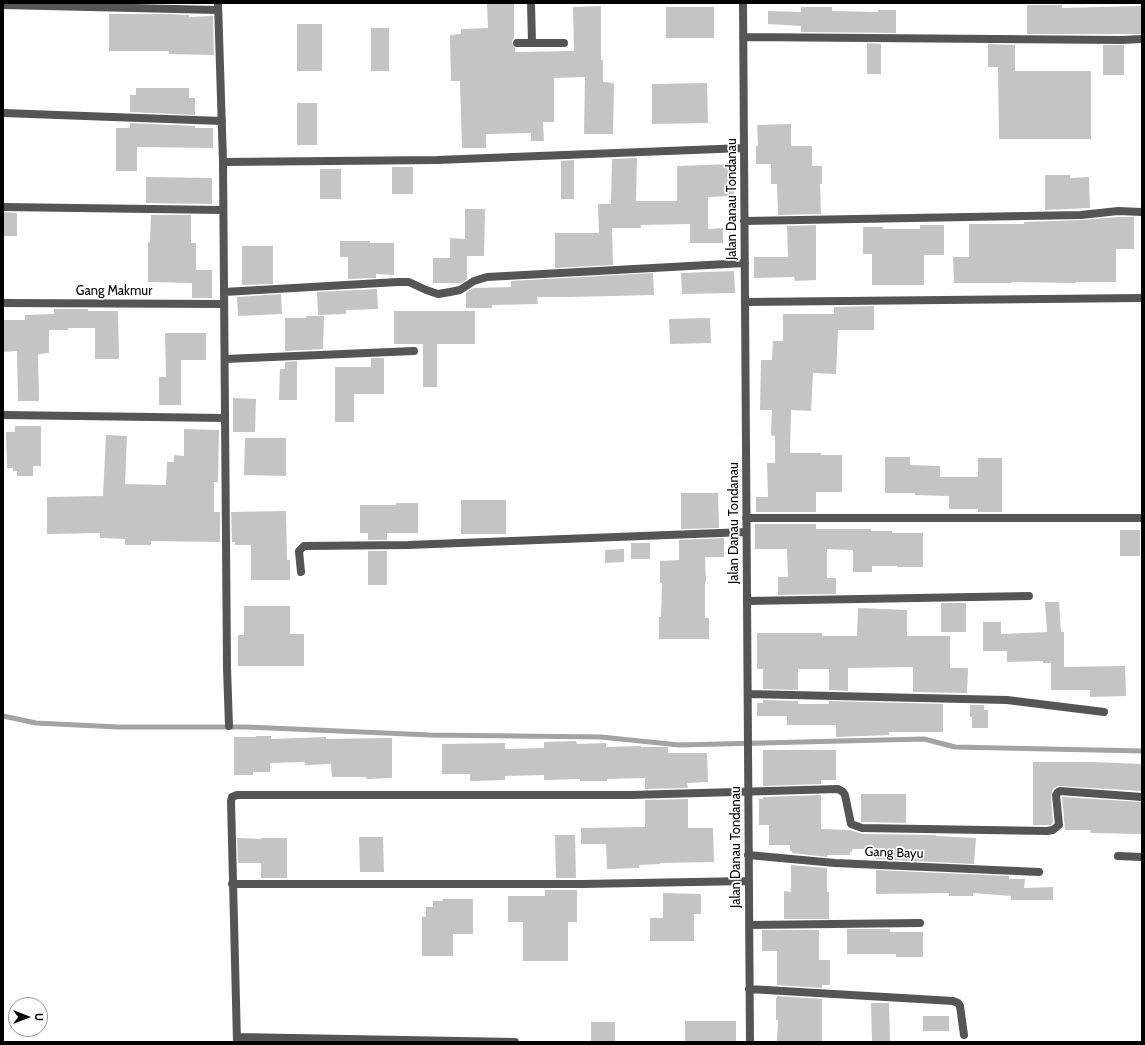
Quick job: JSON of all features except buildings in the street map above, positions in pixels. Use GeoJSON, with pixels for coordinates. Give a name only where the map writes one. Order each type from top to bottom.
{"type":"FeatureCollection","features":[{"type":"Feature","properties":{"kind":"street"},"geometry":{"type":"LineString","coordinates":[[531,3],[532,43]]}},
{"type":"Feature","properties":{"kind":"street","name":"Jalan Danau Tondanau"},"geometry":{"type":"LineString","coordinates":[[743,3],[750,1042]]}},
{"type":"Feature","properties":{"kind":"street"},"geometry":{"type":"LineString","coordinates":[[3,5],[218,6],[223,162],[222,210],[225,359],[226,668],[229,726]]}},
{"type":"Feature","properties":{"kind":"street"},"geometry":{"type":"LineString","coordinates":[[743,37],[1122,40],[1142,38]]}},
{"type":"Feature","properties":{"kind":"street"},"geometry":{"type":"LineString","coordinates":[[517,43],[564,43]]}},
{"type":"Feature","properties":{"kind":"street"},"geometry":{"type":"LineString","coordinates":[[3,113],[222,121]]}},
{"type":"Feature","properties":{"kind":"street"},"geometry":{"type":"LineString","coordinates":[[223,162],[437,160],[744,148]]}},
{"type":"Feature","properties":{"kind":"street"},"geometry":{"type":"LineString","coordinates":[[3,207],[222,210]]}},
{"type":"Feature","properties":{"kind":"street"},"geometry":{"type":"LineString","coordinates":[[744,221],[1081,215],[1118,211],[1142,212]]}},
{"type":"Feature","properties":{"kind":"street"},"geometry":{"type":"LineString","coordinates":[[224,292],[409,282],[438,294],[460,290],[474,281],[487,277],[745,262]]}},
{"type":"Feature","properties":{"kind":"street"},"geometry":{"type":"LineString","coordinates":[[745,302],[1142,298]]}},
{"type":"Feature","properties":{"kind":"street","name":"Gang Makmur"},"geometry":{"type":"LineString","coordinates":[[3,303],[224,304]]}},
{"type":"Feature","properties":{"kind":"street"},"geometry":{"type":"LineString","coordinates":[[225,359],[414,351]]}},
{"type":"Feature","properties":{"kind":"street"},"geometry":{"type":"LineString","coordinates":[[3,415],[225,418]]}},
{"type":"Feature","properties":{"kind":"street"},"geometry":{"type":"LineString","coordinates":[[746,518],[1142,518]]}},
{"type":"Feature","properties":{"kind":"street"},"geometry":{"type":"LineString","coordinates":[[301,572],[299,551],[304,546],[408,545],[746,532]]}},
{"type":"Feature","properties":{"kind":"street"},"geometry":{"type":"LineString","coordinates":[[747,601],[1029,596]]}},
{"type":"Feature","properties":{"kind":"street"},"geometry":{"type":"LineString","coordinates":[[748,694],[1007,700],[1104,712]]}},
{"type":"Feature","properties":{"kind":"street"},"geometry":{"type":"LineString","coordinates":[[515,1042],[237,1040],[232,884],[232,797],[237,795],[631,795],[838,789],[845,795],[851,824],[862,828],[1032,831],[1053,830],[1059,825],[1056,795],[1060,791],[1142,797]]}},
{"type":"Feature","properties":{"kind":"street","name":"Gang Bayu"},"geometry":{"type":"LineString","coordinates":[[748,855],[835,863],[1039,872]]}},
{"type":"Feature","properties":{"kind":"street"},"geometry":{"type":"LineString","coordinates":[[1118,856],[1142,857]]}},
{"type":"Feature","properties":{"kind":"street"},"geometry":{"type":"LineString","coordinates":[[232,884],[582,884],[749,881]]}},
{"type":"Feature","properties":{"kind":"street"},"geometry":{"type":"LineString","coordinates":[[749,925],[920,923]]}},
{"type":"Feature","properties":{"kind":"street"},"geometry":{"type":"LineString","coordinates":[[749,989],[953,1001],[958,1003],[960,1006],[964,1035]]}},
{"type":"Feature","properties":{"kind":"waterway"},"geometry":{"type":"LineString","coordinates":[[3,716],[36,723],[118,727],[247,727],[430,735],[601,737],[679,745],[924,739],[955,747],[1142,751]]}}]}
